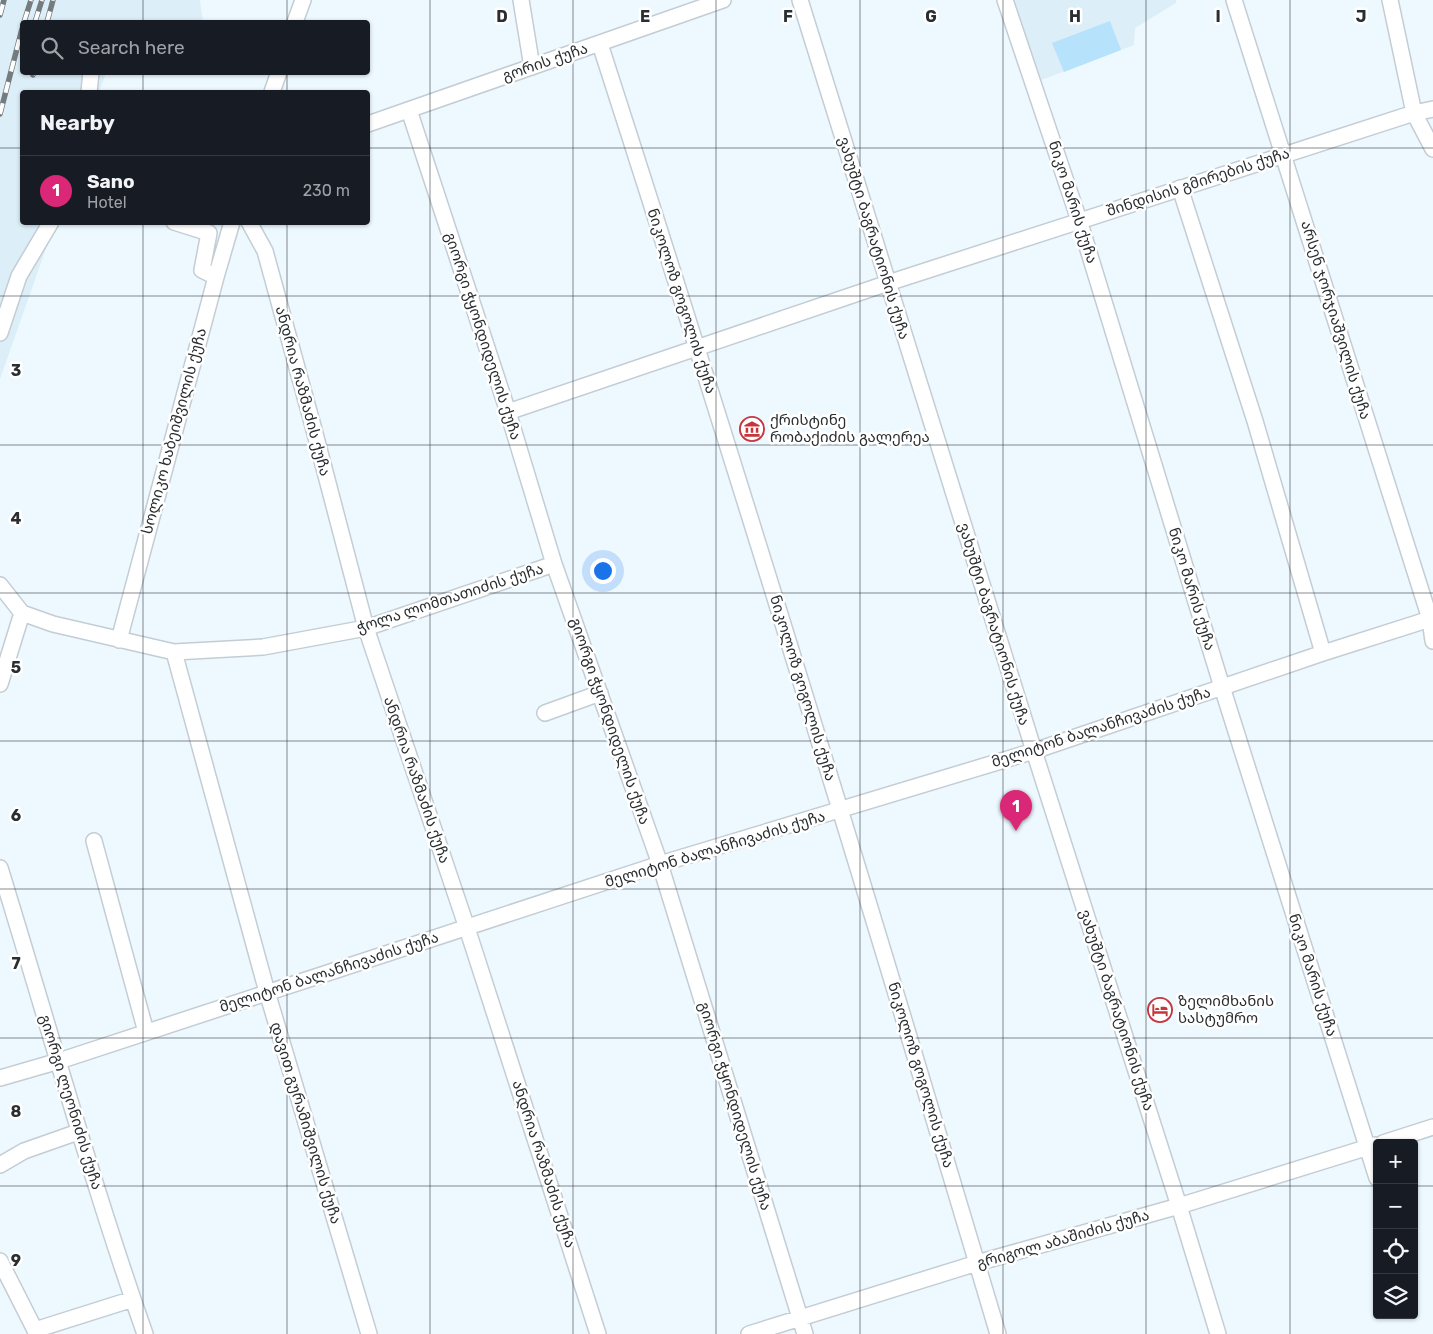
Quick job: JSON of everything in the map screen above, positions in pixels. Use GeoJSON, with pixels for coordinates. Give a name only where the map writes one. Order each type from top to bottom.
{"type":"FeatureCollection","features":[{"type":"Feature","properties":{"kind":"street"},"geometry":{"type":"LineString","coordinates":[[296,20],[303,0]]}},
{"type":"Feature","properties":{"kind":"street"},"geometry":{"type":"LineString","coordinates":[[521,0],[532,67]]}},
{"type":"Feature","properties":{"kind":"street","name":"გორის ქუჩა"},"geometry":{"type":"LineString","coordinates":[[370,123],[723,0]]}},
{"type":"Feature","properties":{"kind":"street","name":"ვახუშტი ბაგრატიონის ქუჩა"},"geometry":{"type":"LineString","coordinates":[[800,0],[1034,752],[1218,1334]]}},
{"type":"Feature","properties":{"kind":"street","name":"ნიკო მარის ქუჩა"},"geometry":{"type":"LineString","coordinates":[[1005,0],[1080,220],[1222,687],[1372,1146]]}},
{"type":"Feature","properties":{"kind":"street","name":"არსენ ჯორჯიაშვილის ქუჩა"},"geometry":{"type":"LineString","coordinates":[[1234,0],[1430,619],[1433,641]]}},
{"type":"Feature","properties":{"kind":"street"},"geometry":{"type":"LineString","coordinates":[[1390,0],[1396,20],[1414,113],[1433,149]]}},
{"type":"Feature","properties":{"kind":"street","name":"ნიკოლოზ გოგოლის ქუჩა"},"geometry":{"type":"LineString","coordinates":[[600,44],[698,347],[841,810],[998,1334]]}},
{"type":"Feature","properties":{"kind":"street"},"geometry":{"type":"LineString","coordinates":[[89,90],[91,75]]}},
{"type":"Feature","properties":{"kind":"street"},"geometry":{"type":"LineString","coordinates":[[273,90],[278,75]]}},
{"type":"Feature","properties":{"kind":"street","name":"შინდისის გმირების ქუჩა"},"geometry":{"type":"LineString","coordinates":[[508,412],[1080,220],[1414,113],[1433,109]]}},
{"type":"Feature","properties":{"kind":"street","name":"გიორგი ჭყონდიდელის ქუჩა"},"geometry":{"type":"LineString","coordinates":[[410,110],[508,412],[554,564],[660,864],[805,1334]]}},
{"type":"Feature","properties":{"kind":"street"},"geometry":{"type":"LineString","coordinates":[[1180,188],[1255,421],[1323,653]]}},
{"type":"Feature","properties":{"kind":"street"},"geometry":{"type":"LineString","coordinates":[[0,333],[19,276],[49,225]]}},
{"type":"Feature","properties":{"kind":"street"},"geometry":{"type":"LineString","coordinates":[[184,225],[209,233],[202,270],[216,277]]}},
{"type":"Feature","properties":{"kind":"street","name":"სოლიკო ხაბეიშვილის ქუჩა"},"geometry":{"type":"LineString","coordinates":[[119,640],[231,225]]}},
{"type":"Feature","properties":{"kind":"street","name":"ანდრია რაზმაძის ქუჩა"},"geometry":{"type":"LineString","coordinates":[[251,225],[265,251],[314,426],[366,628],[467,928],[598,1334]]}},
{"type":"Feature","properties":{"kind":"street","name":"ჭოლა ლომთათიძის ქუჩა"},"geometry":{"type":"LineString","coordinates":[[22,613],[53,624],[174,652],[263,647],[366,628],[554,564]]}},
{"type":"Feature","properties":{"kind":"street"},"geometry":{"type":"LineString","coordinates":[[0,585],[22,613],[0,684]]}},
{"type":"Feature","properties":{"kind":"street","name":"მელიტონ ბალანჩივაძის ქუჩა"},"geometry":{"type":"LineString","coordinates":[[0,1078],[59,1061],[660,864],[1034,752],[1323,653],[1430,619]]}},
{"type":"Feature","properties":{"kind":"street","name":"დავით გურამიშვილის ქუჩა"},"geometry":{"type":"LineString","coordinates":[[174,652],[267,992],[368,1334]]}},
{"type":"Feature","properties":{"kind":"street"},"geometry":{"type":"LineString","coordinates":[[545,713],[600,694]]}},
{"type":"Feature","properties":{"kind":"street"},"geometry":{"type":"LineString","coordinates":[[94,841],[146,1032]]}},
{"type":"Feature","properties":{"kind":"street","name":"გიორგი ლეონიძის ქუჩა"},"geometry":{"type":"LineString","coordinates":[[0,868],[59,1061],[78,1132],[145,1334]]}},
{"type":"Feature","properties":{"kind":"street"},"geometry":{"type":"LineString","coordinates":[[1395,1139],[1433,1126]]}},
{"type":"Feature","properties":{"kind":"street"},"geometry":{"type":"LineString","coordinates":[[0,1165],[24,1151],[78,1132]]}},
{"type":"Feature","properties":{"kind":"street","name":"გრიგოლ აბაშიძის ქუჩა"},"geometry":{"type":"LineString","coordinates":[[749,1334],[977,1263],[1179,1206],[1372,1146]]}},
{"type":"Feature","properties":{"kind":"street"},"geometry":{"type":"LineString","coordinates":[[0,1261],[35,1330],[133,1299]]}},
{"type":"Feature","properties":{"kind":"shaded area"},"geometry":{"type":"Polygon","coordinates":[[[0,0],[200,0],[203,20],[20,20],[20,75],[105,75],[100,90],[20,90],[20,225],[54,225],[0,379],[0,0]]]}},
{"type":"Feature","properties":{"kind":"shaded area"},"geometry":{"type":"Polygon","coordinates":[[[1013,0],[1176,0],[1176,3],[1135,28],[1134,45],[1039,81],[1013,0]]]}},
{"type":"Feature","properties":{"kind":"shaded area"},"geometry":{"type":"Polygon","coordinates":[[[1110,21],[1121,50],[1064,72],[1052,43],[1110,21]]]}},
{"type":"Feature","properties":{"kind":"railway"},"geometry":{"type":"LineString","coordinates":[[0,15],[4,0]]}},
{"type":"Feature","properties":{"kind":"railway"},"geometry":{"type":"LineString","coordinates":[[25,20],[31,0]]}},
{"type":"Feature","properties":{"kind":"railway"},"geometry":{"type":"LineString","coordinates":[[36,20],[42,0]]}},
{"type":"Feature","properties":{"kind":"railway"},"geometry":{"type":"LineString","coordinates":[[48,20],[53,0]]}},
{"type":"Feature","properties":{"kind":"railway"},"geometry":{"type":"LineString","coordinates":[[0,114],[20,37]]}},
{"type":"Feature","properties":{"kind":"place","name":"ქრისტინე რობაქიძის გალერეა"},"geometry":{"type":"Point","coordinates":[752,429]}},
{"type":"Feature","properties":{"kind":"place","name":"Sano"},"geometry":{"type":"Point","coordinates":[1016,831]}},
{"type":"Feature","properties":{"kind":"place","name":"ზელიმხანის სასტუმრო"},"geometry":{"type":"Point","coordinates":[1160,1010]}}]}
